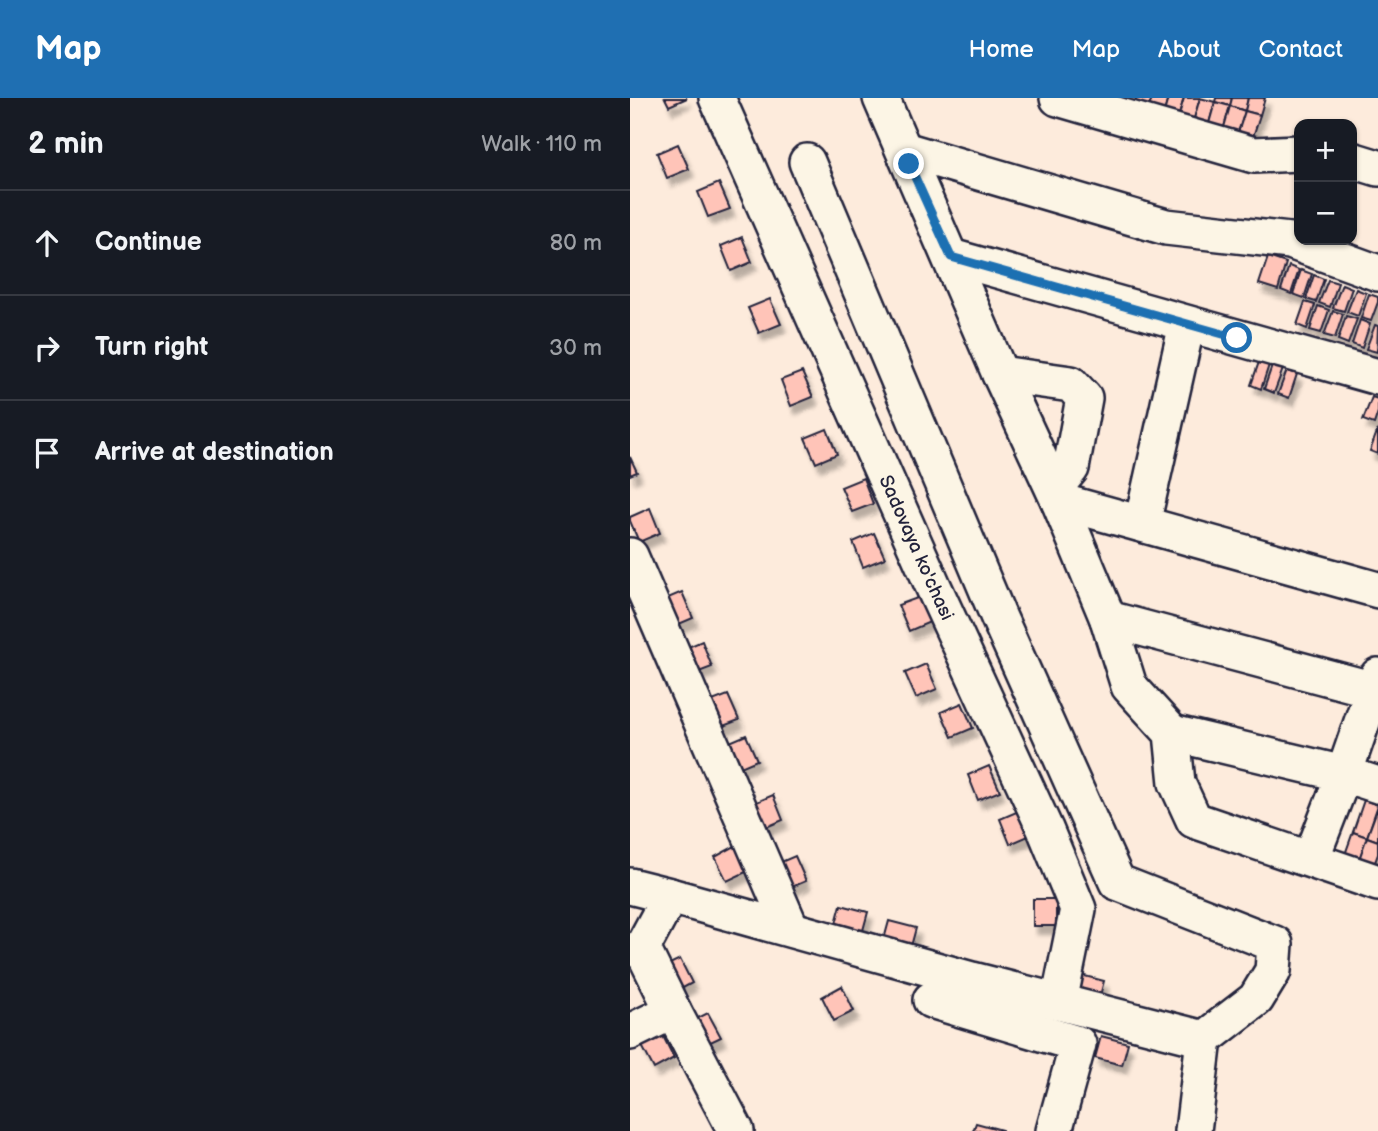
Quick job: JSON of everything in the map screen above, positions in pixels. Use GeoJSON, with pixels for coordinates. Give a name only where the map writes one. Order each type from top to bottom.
{"type":"FeatureCollection","features":[{"type":"Feature","properties":{"kind":"street","name":"Sadovaya ko'chasi"},"geometry":{"type":"LineString","coordinates":[[717,98],[956,636],[1045,829],[1078,909],[1059,1002]]}},
{"type":"Feature","properties":{"kind":"street"},"geometry":{"type":"LineString","coordinates":[[881,98],[1000,374],[1057,495],[1108,619],[1129,685],[1172,733],[1344,774],[1378,785]]}},
{"type":"Feature","properties":{"kind":"street"},"geometry":{"type":"LineString","coordinates":[[1058,98],[1254,155],[1294,153]]}},
{"type":"Feature","properties":{"kind":"street"},"geometry":{"type":"LineString","coordinates":[[904,150],[1166,227],[1290,241],[1378,274]]}},
{"type":"Feature","properties":{"kind":"street"},"geometry":{"type":"LineString","coordinates":[[807,162],[999,618],[1117,882],[1275,944],[1273,971],[1256,999],[1204,1039],[1193,1131]]}},
{"type":"Feature","properties":{"kind":"street"},"geometry":{"type":"LineString","coordinates":[[1357,162],[1378,168]]}},
{"type":"Feature","properties":{"kind":"street"},"geometry":{"type":"LineString","coordinates":[[951,257],[1378,377]]}},
{"type":"Feature","properties":{"kind":"street"},"geometry":{"type":"LineString","coordinates":[[1142,524],[1187,324]]}},
{"type":"Feature","properties":{"kind":"street"},"geometry":{"type":"LineString","coordinates":[[1000,374],[1070,384],[1084,398],[1070,468],[1057,495]]}},
{"type":"Feature","properties":{"kind":"street"},"geometry":{"type":"LineString","coordinates":[[1057,495],[1142,524],[1378,590]]}},
{"type":"Feature","properties":{"kind":"street"},"geometry":{"type":"LineString","coordinates":[[630,556],[791,929]]}},
{"type":"Feature","properties":{"kind":"street"},"geometry":{"type":"LineString","coordinates":[[956,636],[999,618]]}},
{"type":"Feature","properties":{"kind":"street"},"geometry":{"type":"LineString","coordinates":[[1108,619],[1377,686],[1311,859]]}},
{"type":"Feature","properties":{"kind":"street"},"geometry":{"type":"LineString","coordinates":[[1172,733],[1177,783],[1194,820],[1378,883]]}},
{"type":"Feature","properties":{"kind":"street"},"geometry":{"type":"LineString","coordinates":[[630,886],[959,976],[1204,1039]]}},
{"type":"Feature","properties":{"kind":"street"},"geometry":{"type":"LineString","coordinates":[[670,896],[642,948],[736,1131]]}},
{"type":"Feature","properties":{"kind":"street"},"geometry":{"type":"LineString","coordinates":[[931,1000],[1078,1044],[1054,1131]]}},
{"type":"Feature","properties":{"kind":"street"},"geometry":{"type":"LineString","coordinates":[[630,1032],[673,1011]]}},
{"type":"Feature","properties":{"kind":"building"},"geometry":{"type":"Polygon","coordinates":[[[665,98],[687,98],[669,106],[665,98]]]}},
{"type":"Feature","properties":{"kind":"building"},"geometry":{"type":"Polygon","coordinates":[[[1136,98],[1152,98],[1146,116],[1132,112],[1136,98]]]}},
{"type":"Feature","properties":{"kind":"building"},"geometry":{"type":"Polygon","coordinates":[[[1152,98],[1168,98],[1162,120],[1146,116],[1152,98]]]}},
{"type":"Feature","properties":{"kind":"building"},"geometry":{"type":"Polygon","coordinates":[[[1168,98],[1184,98],[1176,125],[1162,120],[1168,98]]]}},
{"type":"Feature","properties":{"kind":"building"},"geometry":{"type":"Polygon","coordinates":[[[1184,98],[1200,98],[1191,129],[1176,125],[1184,98]]]}},
{"type":"Feature","properties":{"kind":"building"},"geometry":{"type":"Polygon","coordinates":[[[1200,98],[1215,102],[1206,134],[1191,129],[1200,98]]]}},
{"type":"Feature","properties":{"kind":"building"},"geometry":{"type":"Polygon","coordinates":[[[1216,98],[1232,98],[1230,106],[1215,102],[1216,98]]]}},
{"type":"Feature","properties":{"kind":"building"},"geometry":{"type":"Polygon","coordinates":[[[1232,98],[1248,98],[1245,111],[1230,106],[1232,98]]]}},
{"type":"Feature","properties":{"kind":"building"},"geometry":{"type":"Polygon","coordinates":[[[1248,98],[1265,98],[1260,115],[1245,111],[1248,98]]]}},
{"type":"Feature","properties":{"kind":"building"},"geometry":{"type":"Polygon","coordinates":[[[1215,102],[1230,106],[1221,138],[1206,134],[1215,102]]]}},
{"type":"Feature","properties":{"kind":"building"},"geometry":{"type":"Polygon","coordinates":[[[1230,106],[1245,111],[1235,142],[1221,138],[1230,106]]]}},
{"type":"Feature","properties":{"kind":"building"},"geometry":{"type":"Polygon","coordinates":[[[1245,111],[1260,115],[1250,146],[1235,142],[1245,111]]]}},
{"type":"Feature","properties":{"kind":"building"},"geometry":{"type":"Polygon","coordinates":[[[678,144],[689,169],[667,178],[657,153],[678,144]]]}},
{"type":"Feature","properties":{"kind":"building"},"geometry":{"type":"Polygon","coordinates":[[[719,183],[730,209],[708,217],[698,192],[719,183]]]}},
{"type":"Feature","properties":{"kind":"building"},"geometry":{"type":"Polygon","coordinates":[[[742,237],[752,262],[731,271],[721,246],[742,237]]]}},
{"type":"Feature","properties":{"kind":"building"},"geometry":{"type":"Polygon","coordinates":[[[1268,257],[1286,263],[1278,290],[1259,284],[1268,257]]]}},
{"type":"Feature","properties":{"kind":"building"},"geometry":{"type":"Polygon","coordinates":[[[1289,266],[1299,270],[1291,294],[1281,290],[1289,266]]]}},
{"type":"Feature","properties":{"kind":"building"},"geometry":{"type":"Polygon","coordinates":[[[1301,270],[1312,274],[1304,298],[1293,294],[1301,270]]]}},
{"type":"Feature","properties":{"kind":"building"},"geometry":{"type":"Polygon","coordinates":[[[1314,275],[1324,279],[1316,302],[1306,299],[1314,275]]]}},
{"type":"Feature","properties":{"kind":"building"},"geometry":{"type":"Polygon","coordinates":[[[1328,280],[1338,283],[1330,307],[1319,303],[1328,280]]]}},
{"type":"Feature","properties":{"kind":"building"},"geometry":{"type":"Polygon","coordinates":[[[1342,284],[1352,288],[1344,311],[1333,308],[1342,284]]]}},
{"type":"Feature","properties":{"kind":"building"},"geometry":{"type":"Polygon","coordinates":[[[1356,289],[1366,293],[1358,316],[1347,312],[1356,289]]]}},
{"type":"Feature","properties":{"kind":"building"},"geometry":{"type":"Polygon","coordinates":[[[1369,294],[1378,297],[1371,321],[1361,318],[1369,294]]]}},
{"type":"Feature","properties":{"kind":"building"},"geometry":{"type":"Polygon","coordinates":[[[770,299],[781,324],[759,333],[748,308],[770,299]]]}},
{"type":"Feature","properties":{"kind":"building"},"geometry":{"type":"Polygon","coordinates":[[[1305,302],[1315,305],[1307,329],[1297,325],[1305,302]]]}},
{"type":"Feature","properties":{"kind":"building"},"geometry":{"type":"Polygon","coordinates":[[[1318,306],[1329,310],[1321,333],[1310,330],[1318,306]]]}},
{"type":"Feature","properties":{"kind":"building"},"geometry":{"type":"Polygon","coordinates":[[[1333,311],[1343,314],[1335,338],[1324,335],[1333,311]]]}},
{"type":"Feature","properties":{"kind":"building"},"geometry":{"type":"Polygon","coordinates":[[[1346,316],[1357,319],[1348,344],[1338,340],[1346,316]]]}},
{"type":"Feature","properties":{"kind":"building"},"geometry":{"type":"Polygon","coordinates":[[[1360,320],[1370,324],[1362,348],[1352,344],[1360,320]]]}},
{"type":"Feature","properties":{"kind":"building"},"geometry":{"type":"Polygon","coordinates":[[[1375,325],[1378,326],[1377,352],[1366,349],[1375,325]]]}},
{"type":"Feature","properties":{"kind":"building"},"geometry":{"type":"Polygon","coordinates":[[[1259,362],[1269,365],[1261,389],[1251,385],[1259,362]]]}},
{"type":"Feature","properties":{"kind":"building"},"geometry":{"type":"Polygon","coordinates":[[[1272,366],[1283,369],[1274,393],[1264,389],[1272,366]]]}},
{"type":"Feature","properties":{"kind":"building"},"geometry":{"type":"Polygon","coordinates":[[[1287,370],[1297,374],[1289,398],[1278,394],[1287,370]]]}},
{"type":"Feature","properties":{"kind":"building"},"geometry":{"type":"Polygon","coordinates":[[[802,372],[813,397],[791,406],[781,380],[802,372]]]}},
{"type":"Feature","properties":{"kind":"building"},"geometry":{"type":"Polygon","coordinates":[[[1372,397],[1378,399],[1374,424],[1363,420],[1372,397]]]}},
{"type":"Feature","properties":{"kind":"building"},"geometry":{"type":"Polygon","coordinates":[[[827,429],[837,454],[816,463],[805,438],[827,429]]]}},
{"type":"Feature","properties":{"kind":"building"},"geometry":{"type":"Polygon","coordinates":[[[1378,429],[1378,454],[1370,451],[1378,429]]]}},
{"type":"Feature","properties":{"kind":"building"},"geometry":{"type":"Polygon","coordinates":[[[630,457],[637,472],[630,475],[630,457]]]}},
{"type":"Feature","properties":{"kind":"building"},"geometry":{"type":"Polygon","coordinates":[[[863,478],[873,504],[852,512],[841,487],[863,478]]]}},
{"type":"Feature","properties":{"kind":"building"},"geometry":{"type":"Polygon","coordinates":[[[650,508],[660,533],[639,542],[630,517],[650,508]]]}},
{"type":"Feature","properties":{"kind":"building"},"geometry":{"type":"Polygon","coordinates":[[[874,533],[885,558],[863,567],[853,542],[874,533]]]}},
{"type":"Feature","properties":{"kind":"building"},"geometry":{"type":"Polygon","coordinates":[[[682,592],[693,618],[672,627],[661,601],[682,592]]]}},
{"type":"Feature","properties":{"kind":"building"},"geometry":{"type":"Polygon","coordinates":[[[920,597],[930,622],[909,631],[898,605],[920,597]]]}},
{"type":"Feature","properties":{"kind":"building"},"geometry":{"type":"Polygon","coordinates":[[[702,641],[712,667],[691,675],[681,650],[702,641]]]}},
{"type":"Feature","properties":{"kind":"building"},"geometry":{"type":"Polygon","coordinates":[[[926,664],[937,689],[916,698],[905,673],[926,664]]]}},
{"type":"Feature","properties":{"kind":"building"},"geometry":{"type":"Polygon","coordinates":[[[728,695],[739,720],[718,728],[707,703],[728,695]]]}},
{"type":"Feature","properties":{"kind":"building"},"geometry":{"type":"Polygon","coordinates":[[[962,703],[973,728],[952,737],[941,712],[962,703]]]}},
{"type":"Feature","properties":{"kind":"building"},"geometry":{"type":"Polygon","coordinates":[[[746,735],[757,760],[736,769],[725,744],[746,735]]]}},
{"type":"Feature","properties":{"kind":"building"},"geometry":{"type":"Polygon","coordinates":[[[989,766],[1000,791],[978,800],[968,775],[989,766]]]}},
{"type":"Feature","properties":{"kind":"building"},"geometry":{"type":"Polygon","coordinates":[[[773,795],[783,820],[762,829],[752,804],[773,795]]]}},
{"type":"Feature","properties":{"kind":"building"},"geometry":{"type":"Polygon","coordinates":[[[1364,800],[1378,805],[1367,837],[1353,832],[1364,800]]]}},
{"type":"Feature","properties":{"kind":"building"},"geometry":{"type":"Polygon","coordinates":[[[1378,807],[1378,841],[1367,837],[1378,807]]]}},
{"type":"Feature","properties":{"kind":"building"},"geometry":{"type":"Polygon","coordinates":[[[1021,810],[1031,835],[1010,844],[1000,819],[1021,810]]]}},
{"type":"Feature","properties":{"kind":"building"},"geometry":{"type":"Polygon","coordinates":[[[1353,832],[1367,837],[1356,868],[1342,863],[1353,832]]]}},
{"type":"Feature","properties":{"kind":"building"},"geometry":{"type":"Polygon","coordinates":[[[1367,837],[1378,841],[1378,854],[1371,873],[1356,868],[1367,837]]]}},
{"type":"Feature","properties":{"kind":"building"},"geometry":{"type":"Polygon","coordinates":[[[735,846],[748,871],[727,881],[715,857],[735,846]]]}},
{"type":"Feature","properties":{"kind":"building"},"geometry":{"type":"Polygon","coordinates":[[[795,856],[806,881],[785,890],[774,865],[795,856]]]}},
{"type":"Feature","properties":{"kind":"building"},"geometry":{"type":"Polygon","coordinates":[[[1033,899],[1056,899],[1056,926],[1033,926],[1033,899]]]}},
{"type":"Feature","properties":{"kind":"building"},"geometry":{"type":"Polygon","coordinates":[[[841,905],[868,912],[862,934],[835,927],[841,905]]]}},
{"type":"Feature","properties":{"kind":"building"},"geometry":{"type":"Polygon","coordinates":[[[889,921],[916,928],[910,950],[883,943],[889,921]]]}},
{"type":"Feature","properties":{"kind":"building"},"geometry":{"type":"Polygon","coordinates":[[[680,959],[692,983],[672,994],[659,969],[680,959]]]}},
{"type":"Feature","properties":{"kind":"building"},"geometry":{"type":"Polygon","coordinates":[[[1077,974],[1104,981],[1098,1003],[1071,996],[1077,974]]]}},
{"type":"Feature","properties":{"kind":"building"},"geometry":{"type":"Polygon","coordinates":[[[842,986],[854,1011],[834,1021],[822,997],[842,986]]]}},
{"type":"Feature","properties":{"kind":"building"},"geometry":{"type":"Polygon","coordinates":[[[708,1013],[721,1037],[700,1047],[688,1023],[708,1013]]]}},
{"type":"Feature","properties":{"kind":"building"},"geometry":{"type":"Polygon","coordinates":[[[662,1034],[674,1058],[654,1069],[641,1044],[662,1034]]]}},
{"type":"Feature","properties":{"kind":"building"},"geometry":{"type":"Polygon","coordinates":[[[1101,1036],[1128,1043],[1122,1065],[1095,1058],[1101,1036]]]}},
{"type":"Feature","properties":{"kind":"building"},"geometry":{"type":"Polygon","coordinates":[[[976,1123],[1002,1130],[1002,1131],[973,1131],[976,1123]]]}},
{"type":"Feature","properties":{"kind":"route"},"geometry":{"type":"LineString","coordinates":[[909,164],[951,257],[1237,338]]}}]}
